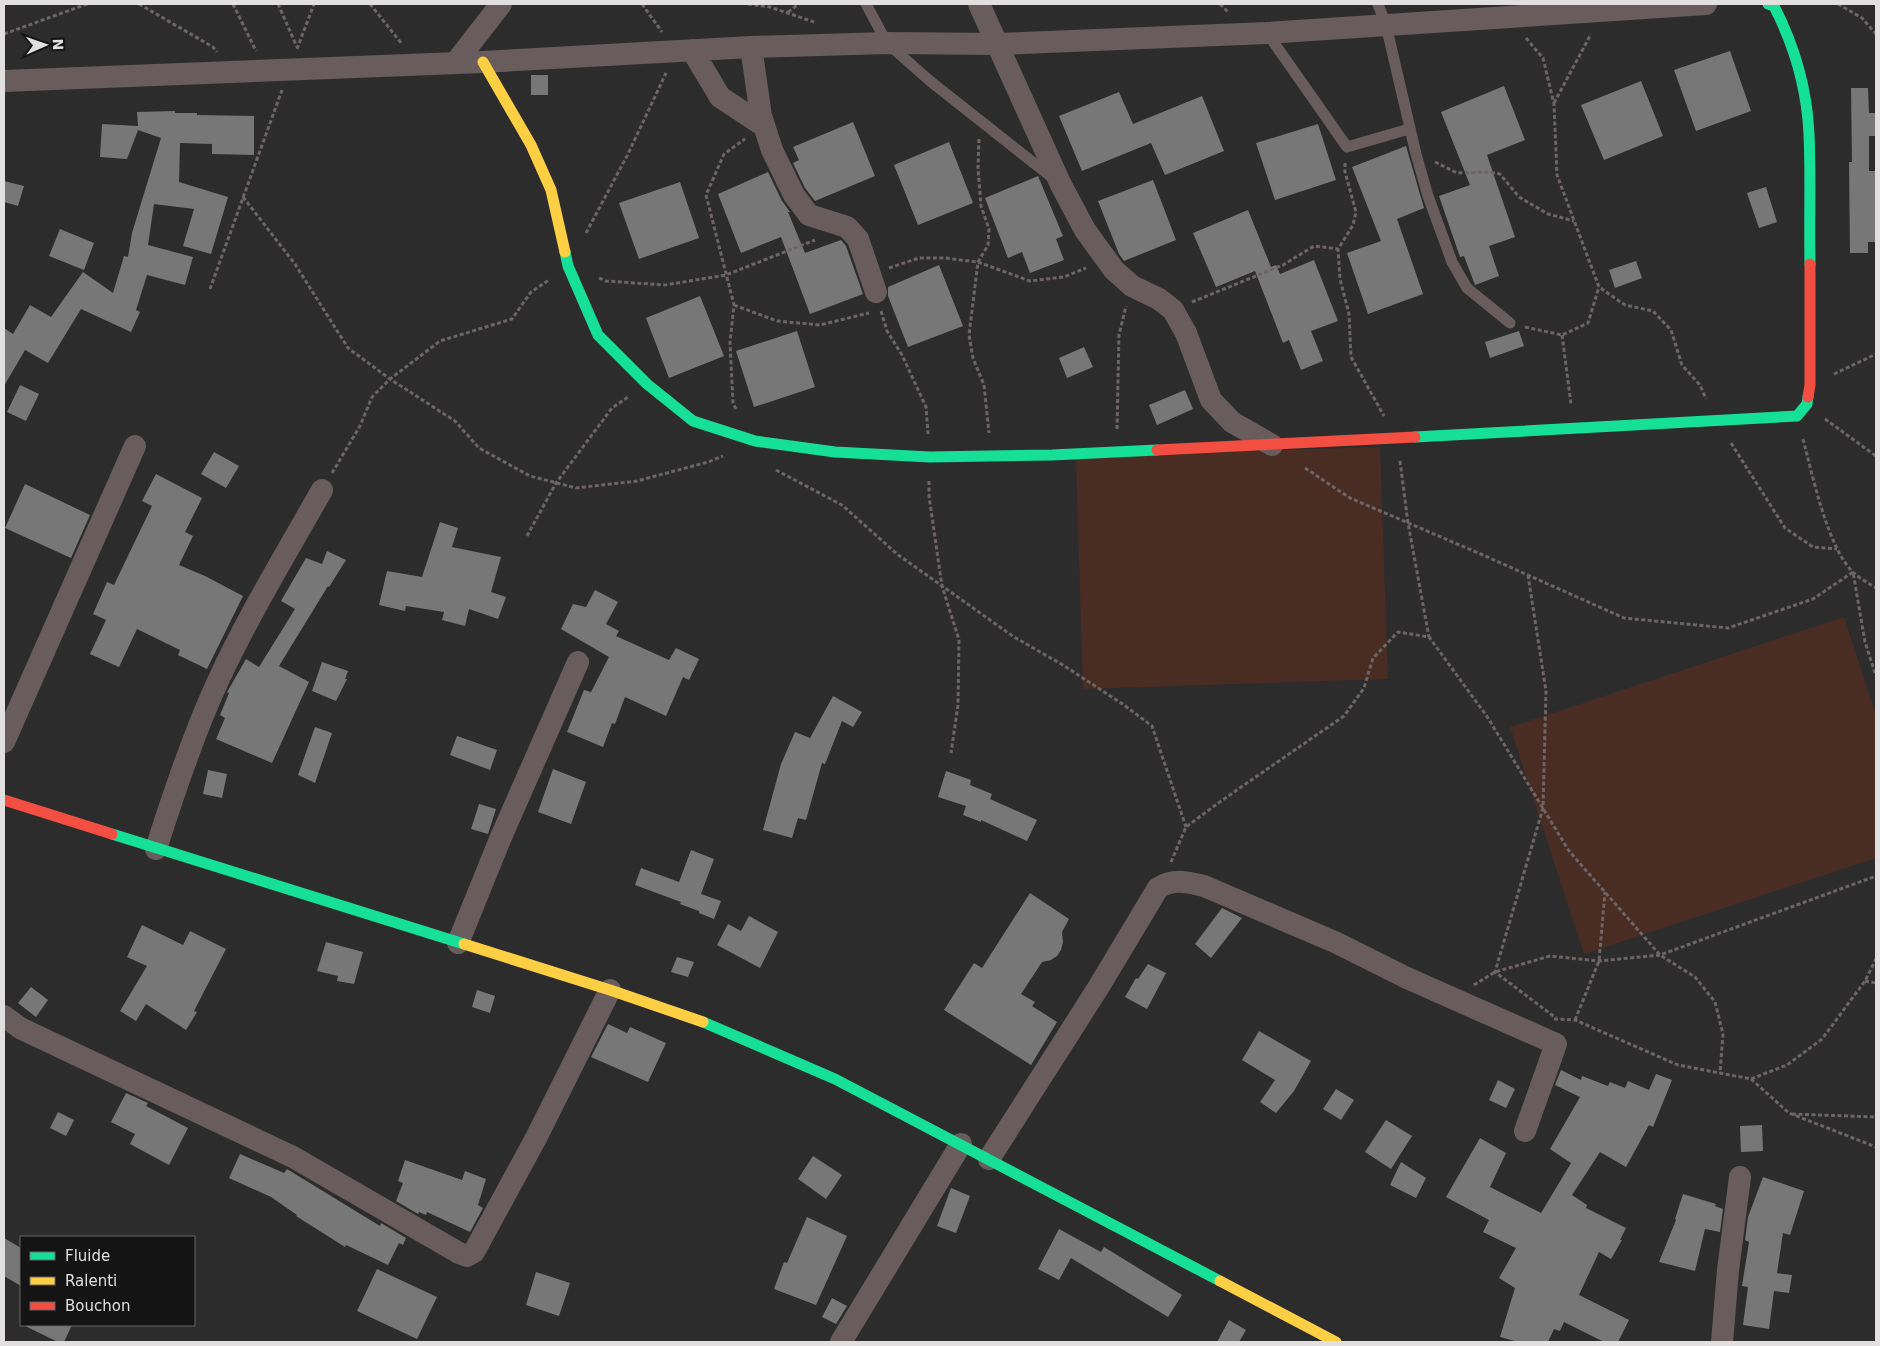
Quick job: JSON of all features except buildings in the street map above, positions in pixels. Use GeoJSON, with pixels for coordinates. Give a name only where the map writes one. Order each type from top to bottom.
{"type":"FeatureCollection","features":[{"type":"Feature","properties":{"kind":"street"},"geometry":{"type":"LineString","coordinates":[[456,62],[501,4]]}},
{"type":"Feature","properties":{"kind":"street"},"geometry":{"type":"LineString","coordinates":[[980,4],[1061,185],[1085,230],[1109,262],[1132,286],[1159,299],[1173,310],[1186,333],[1211,400],[1232,422],[1272,445]]}},
{"type":"Feature","properties":{"kind":"street"},"geometry":{"type":"LineString","coordinates":[[4,81],[483,62],[751,47],[887,43],[998,44],[1268,33],[1706,4]]}},
{"type":"Feature","properties":{"kind":"street"},"geometry":{"type":"LineString","coordinates":[[483,62],[531,144],[551,190],[568,266],[598,335],[647,384],[693,421],[755,441],[834,452],[930,457],[1117,452],[1797,416],[1807,404],[1810,385],[1809,133],[1800,75],[1787,32],[1774,6],[1768,4]]}},
{"type":"Feature","properties":{"kind":"street"},"geometry":{"type":"LineString","coordinates":[[751,47],[764,126],[772,150],[794,195],[809,215],[847,227],[858,239],[873,283]]}},
{"type":"Feature","properties":{"kind":"street"},"geometry":{"type":"LineString","coordinates":[[684,51],[720,97],[764,126]]}},
{"type":"Feature","properties":{"kind":"street"},"geometry":{"type":"LineString","coordinates":[[4,742],[135,446]]}},
{"type":"Feature","properties":{"kind":"street"},"geometry":{"type":"LineString","coordinates":[[156,849],[185,760],[218,680],[266,588],[322,490]]}},
{"type":"Feature","properties":{"kind":"street"},"geometry":{"type":"LineString","coordinates":[[458,943],[501,837],[578,662]]}},
{"type":"Feature","properties":{"kind":"street"},"geometry":{"type":"LineString","coordinates":[[4,800],[690,1016],[835,1079],[1336,1342]]}},
{"type":"Feature","properties":{"kind":"street"},"geometry":{"type":"LineString","coordinates":[[989,1159],[1098,988],[1158,888],[1167,882],[1182,880],[1204,886],[1337,943],[1407,978],[1556,1044],[1524,1131]]}},
{"type":"Feature","properties":{"kind":"street"},"geometry":{"type":"LineString","coordinates":[[4,1016],[20,1028],[293,1157],[459,1254],[467,1256],[474,1252],[536,1138],[610,990]]}},
{"type":"Feature","properties":{"kind":"street"},"geometry":{"type":"LineString","coordinates":[[841,1342],[961,1144]]}},
{"type":"Feature","properties":{"kind":"street"},"geometry":{"type":"LineString","coordinates":[[1722,1342],[1728,1270],[1740,1177]]}},
{"type":"Feature","properties":{"kind":"lane"},"geometry":{"type":"LineString","coordinates":[[866,4],[887,43],[930,82],[1061,185]]}},
{"type":"Feature","properties":{"kind":"lane"},"geometry":{"type":"LineString","coordinates":[[1378,4],[1386,25],[1409,129],[1428,196],[1452,262],[1466,288],[1510,323]]}},
{"type":"Feature","properties":{"kind":"lane"},"geometry":{"type":"LineString","coordinates":[[1268,33],[1347,147],[1409,129]]}},
{"type":"Feature","properties":{"kind":"path"},"geometry":{"type":"LineString","coordinates":[[4,34],[87,4]]}},
{"type":"Feature","properties":{"kind":"path"},"geometry":{"type":"LineString","coordinates":[[139,4],[213,47],[231,72]]}},
{"type":"Feature","properties":{"kind":"path"},"geometry":{"type":"LineString","coordinates":[[233,4],[265,70]]}},
{"type":"Feature","properties":{"kind":"path"},"geometry":{"type":"LineString","coordinates":[[278,4],[297,47]]}},
{"type":"Feature","properties":{"kind":"path"},"geometry":{"type":"LineString","coordinates":[[210,290],[314,4]]}},
{"type":"Feature","properties":{"kind":"path"},"geometry":{"type":"LineString","coordinates":[[370,4],[418,64]]}},
{"type":"Feature","properties":{"kind":"path"},"geometry":{"type":"LineString","coordinates":[[322,490],[360,426],[372,397],[390,379],[440,341],[512,319],[531,292],[568,266],[684,51],[642,4]]}},
{"type":"Feature","properties":{"kind":"path"},"geometry":{"type":"LineString","coordinates":[[748,4],[788,12],[810,20],[817,25]]}},
{"type":"Feature","properties":{"kind":"path"},"geometry":{"type":"LineString","coordinates":[[788,12],[800,4]]}},
{"type":"Feature","properties":{"kind":"path"},"geometry":{"type":"LineString","coordinates":[[1838,4],[1862,18],[1876,34]]}},
{"type":"Feature","properties":{"kind":"path"},"geometry":{"type":"LineString","coordinates":[[1554,104],[1603,10]]}},
{"type":"Feature","properties":{"kind":"path"},"geometry":{"type":"LineString","coordinates":[[1508,17],[1543,58],[1554,104],[1557,175],[1599,287],[1625,305],[1653,312],[1670,330],[1682,365],[1700,385],[1717,420],[1785,528],[1813,547],[1837,549]]}},
{"type":"Feature","properties":{"kind":"path"},"geometry":{"type":"LineString","coordinates":[[980,120],[978,168],[981,206],[989,229],[988,245],[978,262],[968,335],[973,358],[984,385],[991,456]]}},
{"type":"Feature","properties":{"kind":"path"},"geometry":{"type":"LineString","coordinates":[[737,411],[733,403],[730,342],[734,306],[706,195],[724,154],[764,126]]}},
{"type":"Feature","properties":{"kind":"path"},"geometry":{"type":"LineString","coordinates":[[1347,147],[1344,172],[1356,212],[1353,225],[1338,249],[1340,279],[1349,314],[1351,357],[1396,438],[1408,523],[1429,638],[1488,718],[1569,851],[1660,955],[1694,977],[1715,1002],[1723,1034],[1720,1073]]}},
{"type":"Feature","properties":{"kind":"path"},"geometry":{"type":"LineString","coordinates":[[1416,154],[1457,173],[1487,172],[1500,174],[1519,197],[1548,214],[1574,221]]}},
{"type":"Feature","properties":{"kind":"path"},"geometry":{"type":"LineString","coordinates":[[243,197],[295,264],[348,348],[390,379],[455,421],[480,448],[530,476],[576,488],[637,481],[708,462],[724,455]]}},
{"type":"Feature","properties":{"kind":"path"},"geometry":{"type":"LineString","coordinates":[[568,266],[606,281],[665,285],[726,275],[847,227]]}},
{"type":"Feature","properties":{"kind":"path"},"geometry":{"type":"LineString","coordinates":[[1173,310],[1283,265],[1314,246],[1338,249]]}},
{"type":"Feature","properties":{"kind":"path"},"geometry":{"type":"LineString","coordinates":[[873,283],[919,258],[945,258],[978,262],[1030,281],[1064,277],[1091,265],[1109,262]]}},
{"type":"Feature","properties":{"kind":"path"},"geometry":{"type":"LineString","coordinates":[[1117,452],[1118,335],[1132,286]]}},
{"type":"Feature","properties":{"kind":"path"},"geometry":{"type":"LineString","coordinates":[[1510,323],[1562,335],[1588,323],[1599,287]]}},
{"type":"Feature","properties":{"kind":"path"},"geometry":{"type":"LineString","coordinates":[[734,306],[778,321],[820,325],[881,310],[887,332],[902,355],[926,407],[930,457],[929,496],[942,586],[959,640],[958,705],[951,753]]}},
{"type":"Feature","properties":{"kind":"path"},"geometry":{"type":"LineString","coordinates":[[1562,335],[1574,428]]}},
{"type":"Feature","properties":{"kind":"path"},"geometry":{"type":"LineString","coordinates":[[1810,385],[1876,354]]}},
{"type":"Feature","properties":{"kind":"path"},"geometry":{"type":"LineString","coordinates":[[527,536],[556,483],[612,408],[647,384]]}},
{"type":"Feature","properties":{"kind":"path"},"geometry":{"type":"LineString","coordinates":[[1807,404],[1837,430],[1876,456]]}},
{"type":"Feature","properties":{"kind":"path"},"geometry":{"type":"LineString","coordinates":[[1797,416],[1823,510],[1837,549],[1853,572],[1876,588]]}},
{"type":"Feature","properties":{"kind":"path"},"geometry":{"type":"LineString","coordinates":[[755,441],[771,467],[842,505],[897,554],[1014,637],[1064,665],[1152,726],[1186,827]]}},
{"type":"Feature","properties":{"kind":"path"},"geometry":{"type":"LineString","coordinates":[[1303,466],[1350,498],[1624,618],[1728,628],[1813,599],[1853,572]]}},
{"type":"Feature","properties":{"kind":"path"},"geometry":{"type":"LineString","coordinates":[[1853,572],[1865,642],[1876,676]]}},
{"type":"Feature","properties":{"kind":"path"},"geometry":{"type":"LineString","coordinates":[[1495,972],[1543,808],[1546,691],[1528,575]]}},
{"type":"Feature","properties":{"kind":"path"},"geometry":{"type":"LineString","coordinates":[[1167,882],[1172,859],[1186,827],[1344,716],[1364,688],[1373,658],[1398,632],[1429,638]]}},
{"type":"Feature","properties":{"kind":"path"},"geometry":{"type":"LineString","coordinates":[[1452,998],[1495,972],[1550,956],[1599,961],[1660,955],[1876,876]]}},
{"type":"Feature","properties":{"kind":"path"},"geometry":{"type":"LineString","coordinates":[[1575,1020],[1599,961],[1605,892]]}},
{"type":"Feature","properties":{"kind":"path"},"geometry":{"type":"LineString","coordinates":[[1751,1079],[1787,1065],[1822,1039],[1865,981],[1876,959]]}},
{"type":"Feature","properties":{"kind":"path"},"geometry":{"type":"LineString","coordinates":[[1495,972],[1556,1018],[1575,1020],[1678,1065],[1751,1079],[1789,1113],[1876,1147]]}},
{"type":"Feature","properties":{"kind":"path"},"geometry":{"type":"LineString","coordinates":[[1865,981],[1876,983]]}},
{"type":"Feature","properties":{"kind":"path"},"geometry":{"type":"LineString","coordinates":[[1529,1032],[1556,1018]]}},
{"type":"Feature","properties":{"kind":"path"},"geometry":{"type":"LineString","coordinates":[[1789,1113],[1876,1117]]}},
{"type":"Feature","properties":{"kind":"shaded area"},"geometry":{"type":"Polygon","coordinates":[[[1380,447],[1388,679],[1083,689],[1076,457],[1380,447]]]}},
{"type":"Feature","properties":{"kind":"shaded area"},"geometry":{"type":"Polygon","coordinates":[[[1844,617],[1876,715],[1876,858],[1584,954],[1510,727],[1844,617]]]}},
{"type":"Feature","properties":{"kind":"traffic: fast"},"geometry":{"type":"LineString","coordinates":[[1768,4],[1774,6],[1788,36],[1806,101],[1810,150],[1810,264]]}},
{"type":"Feature","properties":{"kind":"traffic: fast"},"geometry":{"type":"LineString","coordinates":[[565,252],[568,266],[598,335],[647,384],[693,421],[755,441],[835,452],[930,457],[1052,455],[1157,450]]}},
{"type":"Feature","properties":{"kind":"traffic: fast"},"geometry":{"type":"LineString","coordinates":[[1415,437],[1797,416],[1807,404],[1808,397]]}},
{"type":"Feature","properties":{"kind":"traffic: fast"},"geometry":{"type":"LineString","coordinates":[[112,834],[464,944]]}},
{"type":"Feature","properties":{"kind":"traffic: fast"},"geometry":{"type":"LineString","coordinates":[[703,1022],[835,1079],[1220,1281]]}},
{"type":"Feature","properties":{"kind":"traffic: slow"},"geometry":{"type":"LineString","coordinates":[[483,62],[531,145],[551,190],[565,252]]}},
{"type":"Feature","properties":{"kind":"traffic: slow"},"geometry":{"type":"LineString","coordinates":[[464,944],[610,990],[703,1022]]}},
{"type":"Feature","properties":{"kind":"traffic: slow"},"geometry":{"type":"LineString","coordinates":[[1220,1281],[1336,1342]]}},
{"type":"Feature","properties":{"kind":"traffic: jam"},"geometry":{"type":"LineString","coordinates":[[1808,397],[1810,385],[1810,264]]}},
{"type":"Feature","properties":{"kind":"traffic: jam"},"geometry":{"type":"LineString","coordinates":[[1157,450],[1415,437]]}},
{"type":"Feature","properties":{"kind":"traffic: jam"},"geometry":{"type":"LineString","coordinates":[[4,800],[112,834]]}}]}
